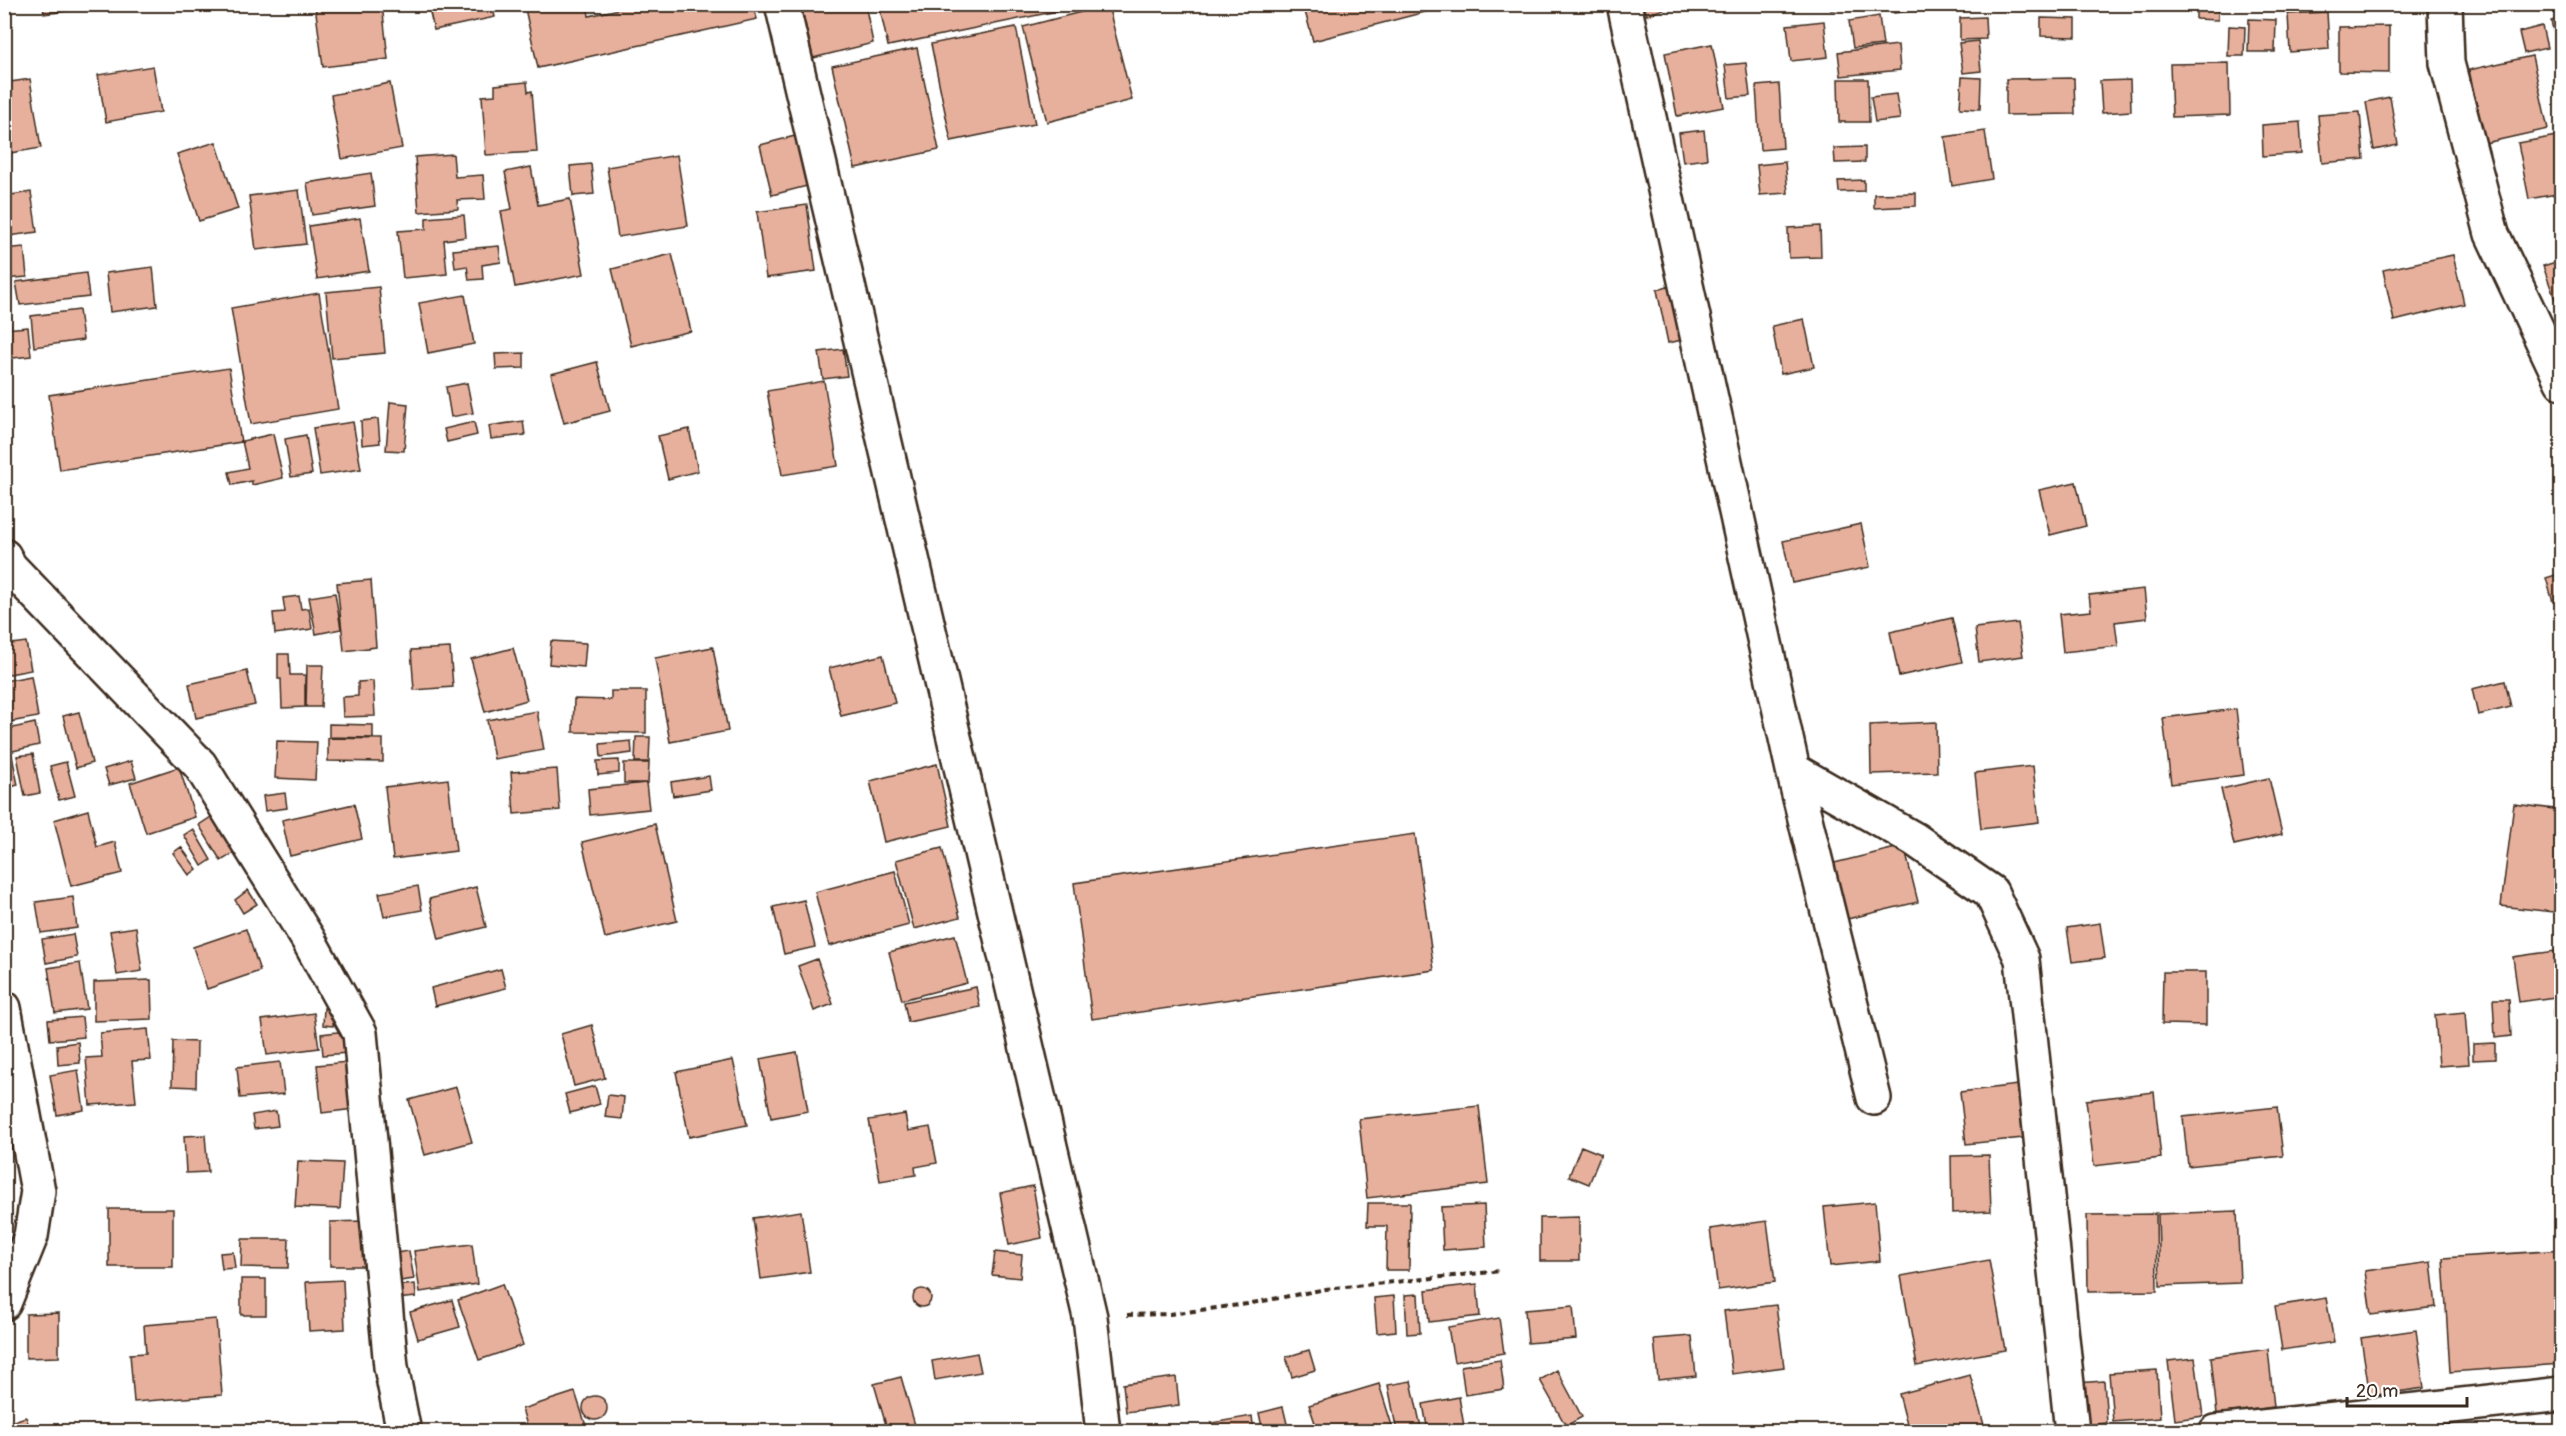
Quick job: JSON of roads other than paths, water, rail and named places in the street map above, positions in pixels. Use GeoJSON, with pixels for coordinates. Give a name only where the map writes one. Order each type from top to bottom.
{"type":"FeatureCollection","features":[{"type":"Feature","properties":{"kind":"street"},"geometry":{"type":"LineString","coordinates":[[782,4],[1090,1317],[1103,1431]]}},
{"type":"Feature","properties":{"kind":"street"},"geometry":{"type":"LineString","coordinates":[[1624,4],[1793,770],[1874,1098]]}},
{"type":"Feature","properties":{"kind":"street"},"geometry":{"type":"LineString","coordinates":[[2445,4],[2447,63],[2492,234],[2562,382]]}},
{"type":"Feature","properties":{"kind":"street"},"geometry":{"type":"LineString","coordinates":[[4,556],[10,567],[200,765],[308,939],[360,1033],[391,1367],[404,1431]]}},
{"type":"Feature","properties":{"kind":"street"},"geometry":{"type":"LineString","coordinates":[[1793,770],[1914,839],[1991,892],[2022,958],[2072,1431]]}},
{"type":"Feature","properties":{"kind":"street"},"geometry":{"type":"LineString","coordinates":[[4,1008],[39,1191],[31,1236],[4,1303]]}},
{"type":"Feature","properties":{"kind":"street"},"geometry":{"type":"LineString","coordinates":[[2216,1431],[2562,1394]]}}]}
